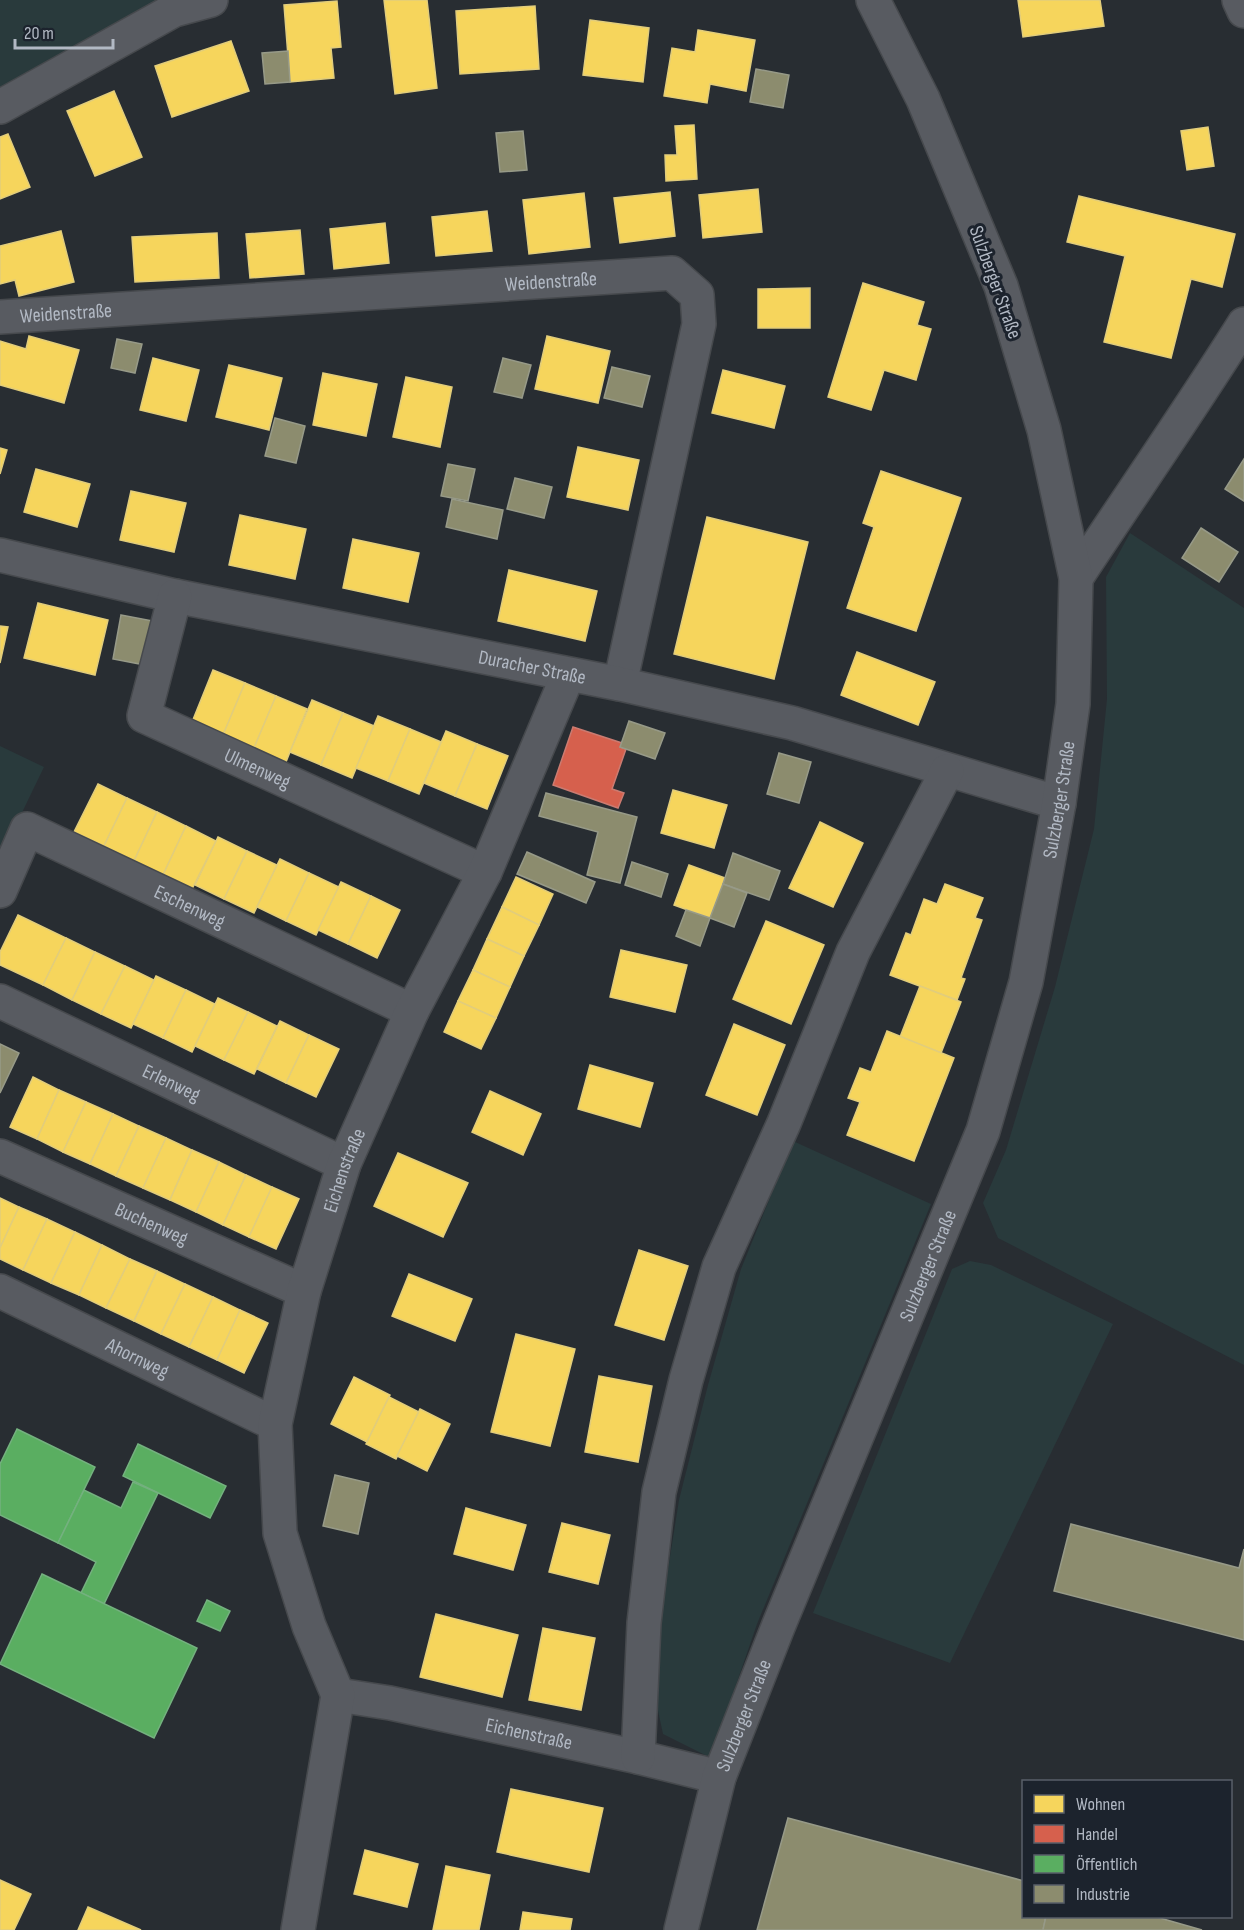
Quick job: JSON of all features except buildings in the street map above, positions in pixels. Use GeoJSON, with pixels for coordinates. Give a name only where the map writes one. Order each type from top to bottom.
{"type":"FeatureCollection","features":[{"type":"Feature","properties":{"kind":"street"},"geometry":{"type":"LineString","coordinates":[[0,107],[174,10],[211,0]]}},
{"type":"Feature","properties":{"kind":"street","name":"Sulzberger Straße"},"geometry":{"type":"LineString","coordinates":[[681,1930],[719,1778],[796,1582],[983,1131],[1026,982],[1059,804],[1073,704],[1077,578],[1044,430],[1001,286],[923,99],[873,0]]}},
{"type":"Feature","properties":{"kind":"street"},"geometry":{"type":"LineString","coordinates":[[1239,0],[1244,11]]}},
{"type":"Feature","properties":{"kind":"street","name":"Weidenstraße"},"geometry":{"type":"LineString","coordinates":[[0,317],[672,273],[697,295],[699,324],[620,684]]}},
{"type":"Feature","properties":{"kind":"street"},"geometry":{"type":"LineString","coordinates":[[1077,578],[1126,501],[1189,411],[1244,324]]}},
{"type":"Feature","properties":{"kind":"street","name":"Duracher Straße"},"geometry":{"type":"LineString","coordinates":[[0,555],[175,596],[620,684],[792,723],[1059,804]]}},
{"type":"Feature","properties":{"kind":"street","name":"Ulmenweg"},"geometry":{"type":"LineString","coordinates":[[175,596],[144,716],[485,872]]}},
{"type":"Feature","properties":{"kind":"street","name":"Eichenstraße"},"geometry":{"type":"LineString","coordinates":[[568,675],[485,872],[412,1011],[344,1164],[304,1291],[275,1425],[280,1533],[309,1626],[338,1695],[390,1703],[719,1778]]}},
{"type":"Feature","properties":{"kind":"street"},"geometry":{"type":"LineString","coordinates":[[639,1758],[644,1623],[659,1492],[686,1380],[719,1267],[784,1123],[853,952],[947,771]]}},
{"type":"Feature","properties":{"kind":"street","name":"Eschenweg"},"geometry":{"type":"LineString","coordinates":[[0,891],[27,829],[412,1011]]}},
{"type":"Feature","properties":{"kind":"street","name":"Erlenweg"},"geometry":{"type":"LineString","coordinates":[[0,1001],[344,1164]]}},
{"type":"Feature","properties":{"kind":"street","name":"Buchenweg"},"geometry":{"type":"LineString","coordinates":[[0,1156],[304,1291]]}},
{"type":"Feature","properties":{"kind":"street","name":"Ahornweg"},"geometry":{"type":"LineString","coordinates":[[0,1291],[275,1425]]}},
{"type":"Feature","properties":{"kind":"street"},"geometry":{"type":"LineString","coordinates":[[298,1930],[338,1695]]}},
{"type":"Feature","properties":{"kind":"shaded area"},"geometry":{"type":"Polygon","coordinates":[[[0,0],[193,0],[0,101],[0,0]]]}},
{"type":"Feature","properties":{"kind":"shaded area"},"geometry":{"type":"Polygon","coordinates":[[[1130,533],[1244,608],[1244,1365],[998,1238],[983,1203],[1006,1150],[1055,987],[1094,829],[1107,699],[1106,577],[1130,533]]]}},
{"type":"Feature","properties":{"kind":"shaded area"},"geometry":{"type":"Polygon","coordinates":[[[0,746],[44,767],[0,858],[0,746]]]}},
{"type":"Feature","properties":{"kind":"shaded area"},"geometry":{"type":"Polygon","coordinates":[[[793,1141],[931,1204],[757,1624],[711,1758],[663,1734],[657,1706],[659,1626],[679,1500],[708,1385],[741,1269],[793,1141]]]}},
{"type":"Feature","properties":{"kind":"shaded area"},"geometry":{"type":"Polygon","coordinates":[[[970,1261],[991,1265],[1113,1324],[950,1663],[813,1613],[952,1269],[970,1261]]]}}]}
